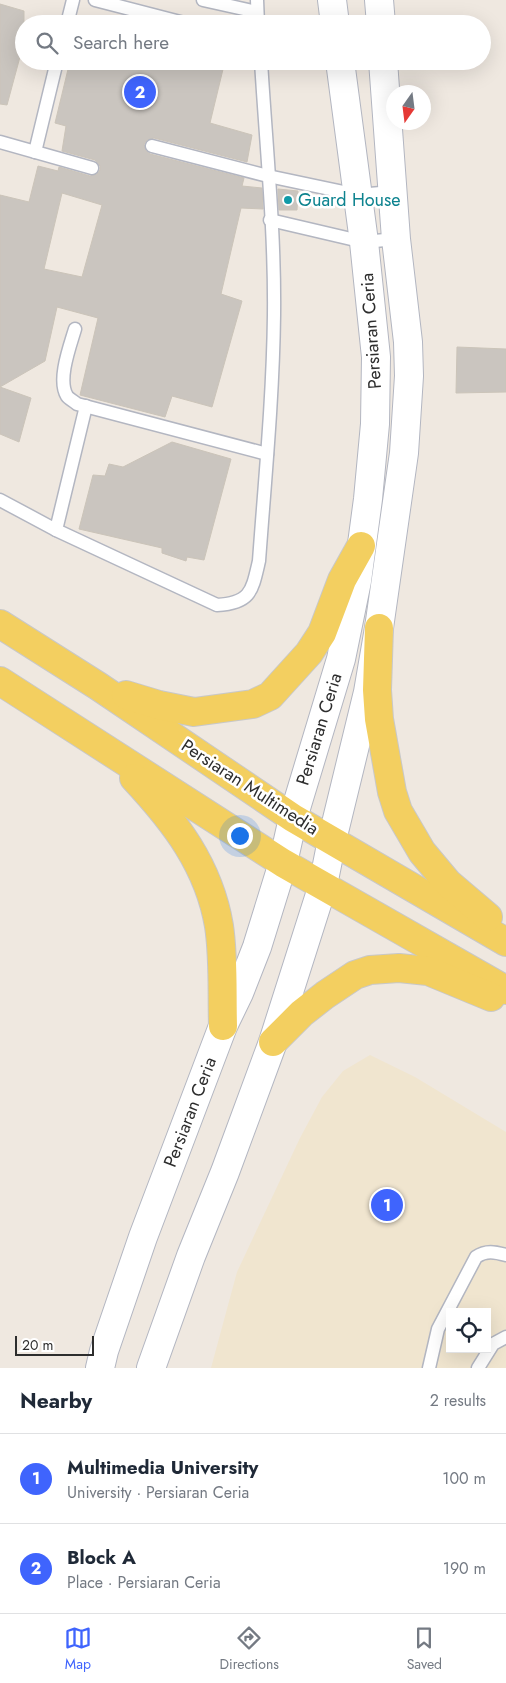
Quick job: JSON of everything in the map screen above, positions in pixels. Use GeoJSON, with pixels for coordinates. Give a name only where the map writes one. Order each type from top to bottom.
{"type":"FeatureCollection","features":[{"type":"Feature","properties":{"kind":"main road"},"geometry":{"type":"LineString","coordinates":[[98,686],[159,706],[194,712],[253,704],[270,696],[309,654],[322,633],[342,580],[361,546]]}},
{"type":"Feature","properties":{"kind":"main road","name":"Persiaran Multimedia"},"geometry":{"type":"LineString","coordinates":[[0,624],[98,686],[293,818],[506,942]]}},
{"type":"Feature","properties":{"kind":"main road"},"geometry":{"type":"LineString","coordinates":[[380,628],[377,690],[379,719],[392,792],[398,811],[422,852],[448,883],[506,931]]}},
{"type":"Feature","properties":{"kind":"main road"},"geometry":{"type":"LineString","coordinates":[[0,681],[283,863],[323,884],[506,990]]}},
{"type":"Feature","properties":{"kind":"main road"},"geometry":{"type":"LineString","coordinates":[[68,724],[102,748],[129,773],[176,826],[194,855],[210,891],[219,926],[223,1026]]}},
{"type":"Feature","properties":{"kind":"main road"},"geometry":{"type":"LineString","coordinates":[[273,1042],[302,1013],[325,995],[355,975],[370,970],[399,968],[428,971],[506,1004]]}},
{"type":"Feature","properties":{"kind":"street"},"geometry":{"type":"LineString","coordinates":[[332,0],[334,15]]}},
{"type":"Feature","properties":{"kind":"street"},"geometry":{"type":"LineString","coordinates":[[379,0],[380,15]]}},
{"type":"Feature","properties":{"kind":"street","name":"Persiaran Ceria"},"geometry":{"type":"LineString","coordinates":[[94,1364],[223,1026],[257,947],[283,863],[293,818],[341,660],[356,581],[368,499],[374,433],[376,357],[364,242],[341,70]]}},
{"type":"Feature","properties":{"kind":"street","name":"Persiaran Ceria"},"geometry":{"type":"LineString","coordinates":[[151,1368],[191,1256],[225,1172],[273,1042],[323,884],[368,692],[380,628],[404,453],[409,376],[408,342],[396,238],[384,70]]}},
{"type":"Feature","properties":{"kind":"lane"},"geometry":{"type":"LineString","coordinates":[[69,15],[72,0]]}},
{"type":"Feature","properties":{"kind":"lane"},"geometry":{"type":"LineString","coordinates":[[95,0],[153,15]]}},
{"type":"Feature","properties":{"kind":"lane"},"geometry":{"type":"LineString","coordinates":[[202,0],[257,12]]}},
{"type":"Feature","properties":{"kind":"lane"},"geometry":{"type":"LineString","coordinates":[[35,152],[55,70]]}},
{"type":"Feature","properties":{"kind":"lane"},"geometry":{"type":"LineString","coordinates":[[0,500],[56,530],[217,605],[232,604],[244,600],[254,582],[259,561],[272,399],[274,313],[262,70]]}},
{"type":"Feature","properties":{"kind":"lane"},"geometry":{"type":"LineString","coordinates":[[0,142],[92,168]]}},
{"type":"Feature","properties":{"kind":"lane"},"geometry":{"type":"LineString","coordinates":[[152,146],[268,176],[358,195],[392,192]]}},
{"type":"Feature","properties":{"kind":"lane"},"geometry":{"type":"LineString","coordinates":[[270,220],[364,242],[396,238]]}},
{"type":"Feature","properties":{"kind":"lane"},"geometry":{"type":"LineString","coordinates":[[75,329],[64,373],[63,385],[68,396],[77,404],[267,454]]}},
{"type":"Feature","properties":{"kind":"lane"},"geometry":{"type":"LineString","coordinates":[[56,530],[86,406]]}},
{"type":"Feature","properties":{"kind":"lane"},"geometry":{"type":"LineString","coordinates":[[429,1368],[438,1329],[476,1257],[482,1252],[506,1255]]}},
{"type":"Feature","properties":{"kind":"lane"},"geometry":{"type":"LineString","coordinates":[[478,1368],[493,1344],[506,1337]]}},
{"type":"Feature","properties":{"kind":"shaded area"},"geometry":{"type":"Polygon","coordinates":[[[370,1055],[415,1077],[506,1132],[506,1368],[211,1368],[237,1272],[300,1138],[322,1097],[343,1071],[370,1055]]]}},
{"type":"Feature","properties":{"kind":"building"},"geometry":{"type":"Polygon","coordinates":[[[0,4],[24,11],[24,15],[15,15],[16,70],[7,105],[0,104],[0,4]]]}},
{"type":"Feature","properties":{"kind":"building"},"geometry":{"type":"Polygon","coordinates":[[[68,70],[223,70],[210,123],[252,135],[247,162],[154,138],[147,140],[144,144],[146,151],[150,154],[244,178],[242,186],[262,188],[263,209],[241,208],[221,294],[242,301],[212,407],[172,396],[165,417],[80,395],[98,318],[57,307],[45,361],[0,387],[0,195],[29,202],[38,166],[58,171],[59,167],[90,176],[97,174],[100,166],[95,160],[62,151],[66,126],[55,123],[68,70]],[[62,193],[44,269],[82,277],[102,205],[62,193]]]}},
{"type":"Feature","properties":{"kind":"building","name":"Guard House"},"geometry":{"type":"Polygon","coordinates":[[[278,189],[298,191],[297,210],[279,210],[278,189]]]}},
{"type":"Feature","properties":{"kind":"building"},"geometry":{"type":"Polygon","coordinates":[[[457,347],[506,349],[506,392],[456,393],[457,347]]]}},
{"type":"Feature","properties":{"kind":"building"},"geometry":{"type":"Polygon","coordinates":[[[0,387],[31,398],[19,442],[0,434],[0,387]]]}},
{"type":"Feature","properties":{"kind":"building"},"geometry":{"type":"Polygon","coordinates":[[[172,442],[231,459],[204,560],[187,557],[186,561],[162,553],[162,548],[79,529],[93,475],[105,476],[109,464],[123,467],[172,442]]]}},
{"type":"Feature","properties":{"kind":"place","name":"Block A"},"geometry":{"type":"Point","coordinates":[140,92]}},
{"type":"Feature","properties":{"kind":"place","name":"Guard House"},"geometry":{"type":"Point","coordinates":[288,200]}},
{"type":"Feature","properties":{"kind":"place","name":"Multimedia University"},"geometry":{"type":"Point","coordinates":[387,1205]}}]}
